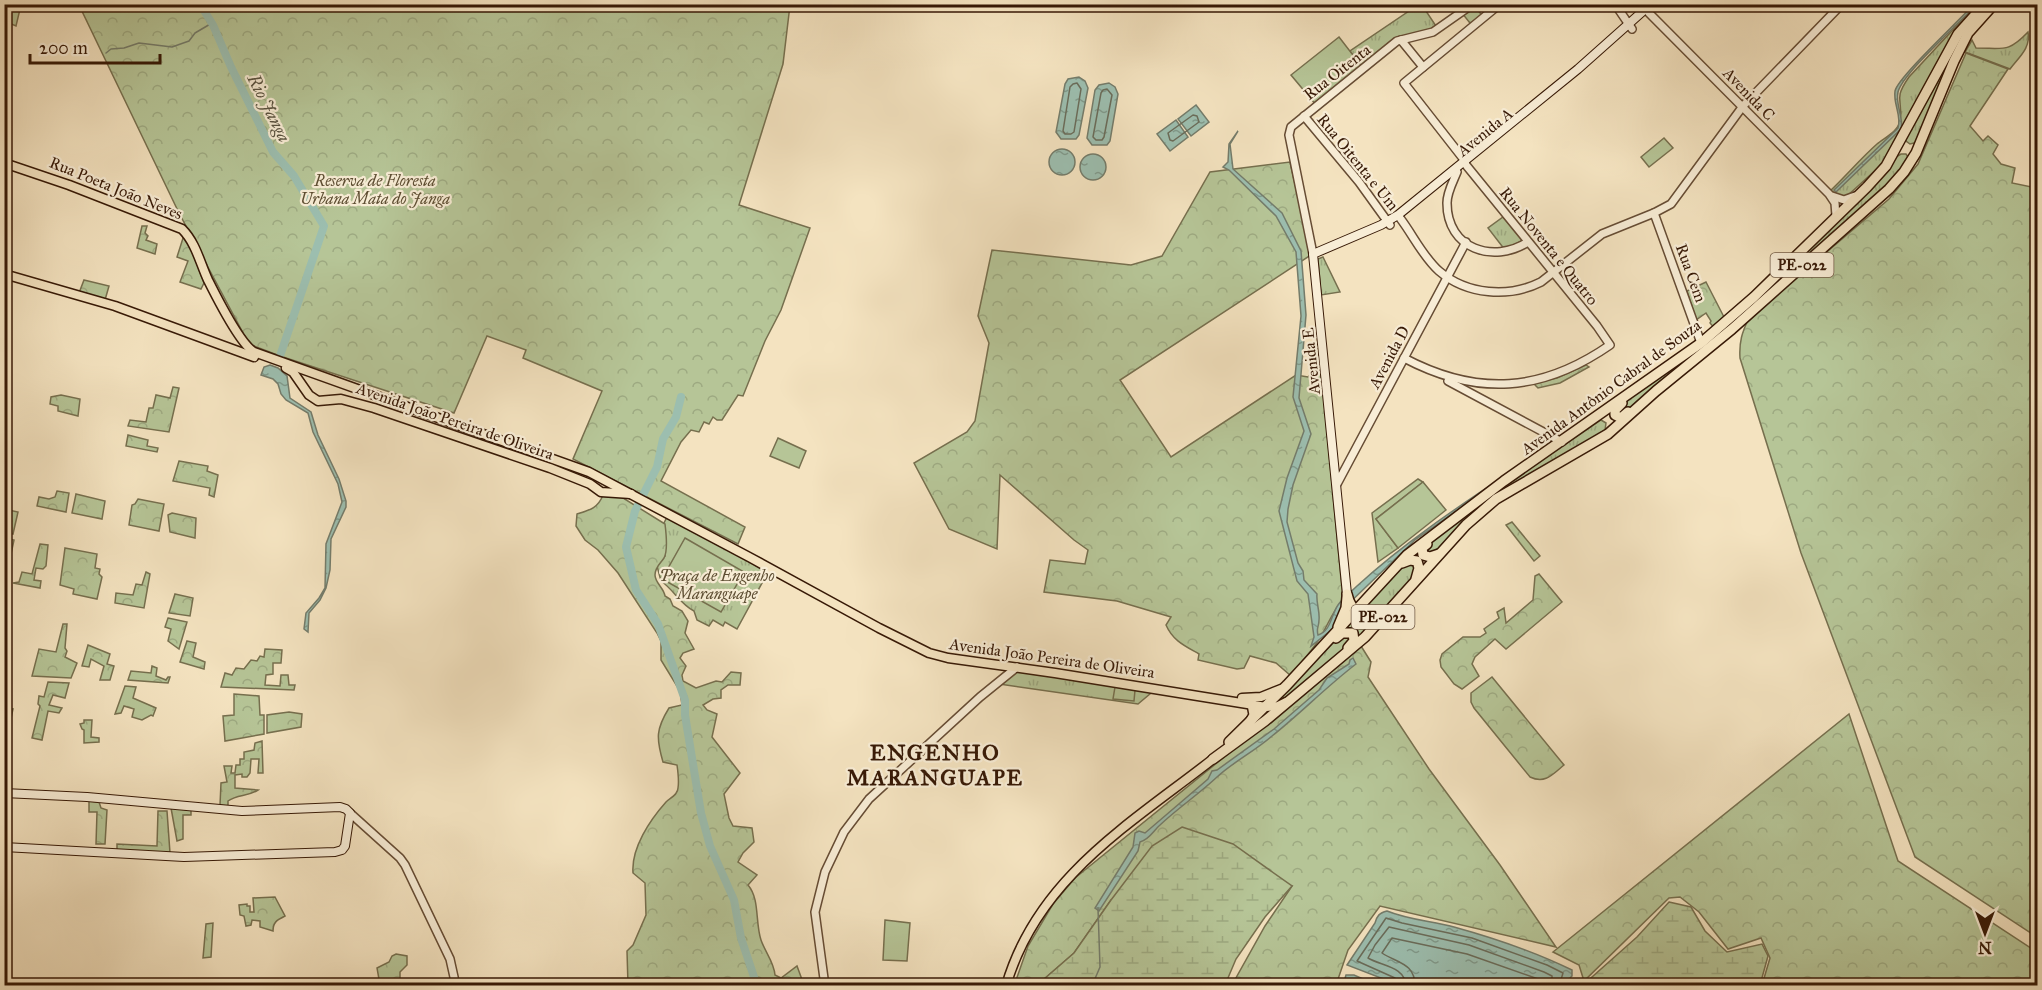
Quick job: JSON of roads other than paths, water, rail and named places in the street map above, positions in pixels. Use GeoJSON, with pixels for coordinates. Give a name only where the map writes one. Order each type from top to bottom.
{"type":"FeatureCollection","features":[{"type":"Feature","properties":{"kind":"highway","name":"Avenida Antônio Cabral de Souza"},"geometry":{"type":"LineString","coordinates":[[1213,759],[1250,724],[1336,632],[1351,603],[1373,591],[1396,566],[1467,509],[1701,343],[1754,297],[1886,166],[1958,34],[1985,4]]}},
{"type":"Feature","properties":{"kind":"highway","name":"Avenida Antônio Cabral de Souza"},"geometry":{"type":"LineString","coordinates":[[1213,759],[1230,749],[1365,637],[1466,525],[1496,499],[1608,434],[1746,317],[1889,189],[1907,168],[1922,140],[1961,45],[1972,28],[1994,4]]}},
{"type":"Feature","properties":{"kind":"highway"},"geometry":{"type":"LineString","coordinates":[[1904,132],[1905,141],[1910,146],[1922,140]]}},
{"type":"Feature","properties":{"kind":"highway"},"geometry":{"type":"LineString","coordinates":[[1886,166],[1897,154],[1904,153],[1909,159],[1907,168]]}},
{"type":"Feature","properties":{"kind":"highway"},"geometry":{"type":"LineString","coordinates":[[1656,391],[1643,398],[1623,417],[1619,418],[1615,415],[1618,406],[1661,371]]}},
{"type":"Feature","properties":{"kind":"highway"},"geometry":{"type":"LineString","coordinates":[[1534,460],[1550,453],[1596,421],[1606,422],[1605,431],[1554,464]]}},
{"type":"Feature","properties":{"kind":"highway"},"geometry":{"type":"LineString","coordinates":[[1440,554],[1426,557],[1421,551],[1425,545],[1460,519],[1467,509]]}},
{"type":"Feature","properties":{"kind":"highway"},"geometry":{"type":"LineString","coordinates":[[1396,566],[1410,560],[1417,561],[1419,568],[1415,581]]}},
{"type":"Feature","properties":{"kind":"highway"},"geometry":{"type":"LineString","coordinates":[[1351,603],[1362,615],[1373,617],[1386,613]]}},
{"type":"Feature","properties":{"kind":"highway"},"geometry":{"type":"LineString","coordinates":[[1301,671],[1338,635],[1353,633],[1352,644],[1334,664]]}},
{"type":"Feature","properties":{"kind":"highway"},"geometry":{"type":"LineString","coordinates":[[1250,724],[1254,715],[1252,704]]}},
{"type":"Feature","properties":{"kind":"main road","name":"Avenida A"},"geometry":{"type":"LineString","coordinates":[[1389,223],[1466,163],[1658,4]]}},
{"type":"Feature","properties":{"kind":"main road","name":"Rua Poeta João Neves"},"geometry":{"type":"LineString","coordinates":[[4,163],[69,184],[182,229],[193,244],[208,280],[238,333],[254,352]]}},
{"type":"Feature","properties":{"kind":"main road","name":"Avenida A"},"geometry":{"type":"LineString","coordinates":[[1314,256],[1400,218],[1466,163]]}},
{"type":"Feature","properties":{"kind":"main road","name":"Avenida E"},"geometry":{"type":"LineString","coordinates":[[1314,256],[1351,603]]}},
{"type":"Feature","properties":{"kind":"main road"},"geometry":{"type":"LineString","coordinates":[[4,274],[115,306],[229,346],[293,372],[313,399]]}},
{"type":"Feature","properties":{"kind":"main road"},"geometry":{"type":"LineString","coordinates":[[229,346],[237,343],[238,333]]}},
{"type":"Feature","properties":{"kind":"main road","name":"Avenida João Pereira de Oliveira"},"geometry":{"type":"LineString","coordinates":[[254,352],[589,472],[929,653],[948,658],[1266,707],[1278,706],[1287,702]]}},
{"type":"Feature","properties":{"kind":"main road"},"geometry":{"type":"LineString","coordinates":[[313,399],[310,385],[314,380],[322,377]]}},
{"type":"Feature","properties":{"kind":"main road","name":"Avenida João Pereira de Oliveira"},"geometry":{"type":"LineString","coordinates":[[313,399],[321,401],[341,399],[374,408],[577,478],[601,492],[634,494]]}},
{"type":"Feature","properties":{"kind":"main road"},"geometry":{"type":"LineString","coordinates":[[601,492],[607,486],[605,480]]}},
{"type":"Feature","properties":{"kind":"main road","name":"Avenida João Pereira de Oliveira"},"geometry":{"type":"LineString","coordinates":[[1217,698],[1261,697],[1287,685]]}},
{"type":"Feature","properties":{"kind":"main road","name":"Avenida Antônio Cabral de Souza"},"geometry":{"type":"LineString","coordinates":[[1006,986],[1028,933],[1064,882],[1091,855],[1213,759]]}},
{"type":"Feature","properties":{"kind":"main road"},"geometry":{"type":"LineString","coordinates":[[4,793],[87,796],[242,811],[343,807],[350,813],[345,846],[342,850],[335,852],[184,857],[4,848]]}},
{"type":"Feature","properties":{"kind":"street"},"geometry":{"type":"LineString","coordinates":[[1473,4],[1433,32],[1401,40],[1424,67],[1500,4]]}},
{"type":"Feature","properties":{"kind":"street"},"geometry":{"type":"LineString","coordinates":[[1615,4],[1631,27]]}},
{"type":"Feature","properties":{"kind":"street"},"geometry":{"type":"LineString","coordinates":[[1400,218],[1430,261],[1447,277],[1471,288],[1504,292],[1532,286],[1602,234],[1671,204],[1743,106],[1842,4]]}},
{"type":"Feature","properties":{"kind":"street","name":"Avenida C"},"geometry":{"type":"LineString","coordinates":[[1650,9],[1829,194]]}},
{"type":"Feature","properties":{"kind":"street","name":"Rua Oitenta"},"geometry":{"type":"LineString","coordinates":[[1291,127],[1401,40]]}},
{"type":"Feature","properties":{"kind":"street","name":"Rua Noventa e Quatro"},"geometry":{"type":"LineString","coordinates":[[1424,67],[1404,83],[1610,345],[1589,360],[1568,370],[1523,382],[1494,385],[1467,383],[1432,372]]}},
{"type":"Feature","properties":{"kind":"street","name":"Rua Oitenta e Um"},"geometry":{"type":"LineString","coordinates":[[1304,116],[1359,182],[1389,223]]}},
{"type":"Feature","properties":{"kind":"street","name":"Avenida E"},"geometry":{"type":"LineString","coordinates":[[1291,127],[1289,135],[1314,256]]}},
{"type":"Feature","properties":{"kind":"street"},"geometry":{"type":"LineString","coordinates":[[1457,172],[1449,193],[1448,208],[1455,231],[1466,242],[1483,251],[1503,252],[1516,249],[1528,242]]}},
{"type":"Feature","properties":{"kind":"street"},"geometry":{"type":"LineString","coordinates":[[1829,194],[1839,200],[1858,195]]}},
{"type":"Feature","properties":{"kind":"street"},"geometry":{"type":"LineString","coordinates":[[1829,194],[1835,203],[1836,216]]}},
{"type":"Feature","properties":{"kind":"street","name":"Rua Cem"},"geometry":{"type":"LineString","coordinates":[[1654,213],[1701,343]]}},
{"type":"Feature","properties":{"kind":"street","name":"Avenida D"},"geometry":{"type":"LineString","coordinates":[[1337,484],[1466,242]]}},
{"type":"Feature","properties":{"kind":"street"},"geometry":{"type":"LineString","coordinates":[[1404,358],[1562,442]]}},
{"type":"Feature","properties":{"kind":"street"},"geometry":{"type":"LineString","coordinates":[[825,986],[815,912],[825,872],[844,832],[859,811],[980,697],[1017,667]]}},
{"type":"Feature","properties":{"kind":"street"},"geometry":{"type":"LineString","coordinates":[[350,813],[405,865],[450,959],[456,986]]}},
{"type":"Feature","properties":{"kind":"water"},"geometry":{"type":"Polygon","coordinates":[[[1973,5],[1976,5],[1921,61],[1902,84],[1897,97],[1901,129],[1836,192],[1834,190],[1898,128],[1895,91],[1899,84],[1973,5]]]}},
{"type":"Feature","properties":{"kind":"water"},"geometry":{"type":"Polygon","coordinates":[[[1079,77],[1085,81],[1088,88],[1079,135],[1076,139],[1061,139],[1056,132],[1065,84],[1068,79],[1079,77]]]}},
{"type":"Feature","properties":{"kind":"water"},"geometry":{"type":"Polygon","coordinates":[[[1109,83],[1115,87],[1118,94],[1110,141],[1107,145],[1092,145],[1087,138],[1095,90],[1099,85],[1109,83]]]}},
{"type":"Feature","properties":{"kind":"water"},"geometry":{"type":"Polygon","coordinates":[[[1196,105],[1209,122],[1191,136],[1178,119],[1196,105]]]}},
{"type":"Feature","properties":{"kind":"water"},"geometry":{"type":"Polygon","coordinates":[[[1176,120],[1188,137],[1170,151],[1157,134],[1176,120]]]}},
{"type":"Feature","properties":{"kind":"water"},"geometry":{"type":"Polygon","coordinates":[[[1238,131],[1230,144],[1233,169],[1282,213],[1301,251],[1306,315],[1299,398],[1311,434],[1293,485],[1287,522],[1304,580],[1317,594],[1318,635],[1326,630],[1340,602],[1376,569],[1438,521],[1524,463],[1415,540],[1343,609],[1334,628],[1311,646],[1314,637],[1308,594],[1297,581],[1279,511],[1287,478],[1304,431],[1293,397],[1301,316],[1296,252],[1276,216],[1229,170],[1223,167],[1228,162],[1229,144],[1238,131]]]}},
{"type":"Feature","properties":{"kind":"water"},"geometry":{"type":"Polygon","coordinates":[[[1062,149],[1071,153],[1075,162],[1071,171],[1062,175],[1053,171],[1049,162],[1053,153],[1062,149]]]}},
{"type":"Feature","properties":{"kind":"water"},"geometry":{"type":"Polygon","coordinates":[[[1093,154],[1102,158],[1106,167],[1102,176],[1093,180],[1084,176],[1080,167],[1084,158],[1093,154]]]}},
{"type":"Feature","properties":{"kind":"water"},"geometry":{"type":"Polygon","coordinates":[[[270,365],[278,368],[287,376],[290,398],[311,412],[318,435],[339,479],[346,501],[346,507],[331,539],[330,570],[326,588],[309,613],[308,632],[304,629],[306,613],[325,588],[326,544],[342,502],[338,484],[313,432],[308,413],[286,400],[273,379],[261,375],[264,367],[270,365]]]}},
{"type":"Feature","properties":{"kind":"water"},"geometry":{"type":"Polygon","coordinates":[[[1353,658],[1356,664],[1283,727],[1223,772],[1149,837],[1140,842],[1138,851],[1099,911],[1095,908],[1133,847],[1135,833],[1139,831],[1145,833],[1208,779],[1212,771],[1217,770],[1274,729],[1319,690],[1327,678],[1349,664],[1353,658]]]}},
{"type":"Feature","properties":{"kind":"water"},"geometry":{"type":"Polygon","coordinates":[[[1387,911],[1454,927],[1514,946],[1572,970],[1572,976],[1563,985],[1399,985],[1347,965],[1378,917],[1387,911]]]}},
{"type":"Feature","properties":{"kind":"water"},"geometry":{"type":"Polygon","coordinates":[[[1346,975],[1354,975],[1377,985],[1343,985],[1346,975]]]}},
{"type":"Feature","properties":{"kind":"waterway","name":"Rio Janga"},"geometry":{"type":"LineString","coordinates":[[200,4],[213,25],[273,152],[294,176],[324,226],[280,356]]}},
{"type":"Feature","properties":{"kind":"waterway"},"geometry":{"type":"LineString","coordinates":[[106,53],[111,49],[139,43],[172,47],[189,41],[195,33],[212,23]]}},
{"type":"Feature","properties":{"kind":"waterway"},"geometry":{"type":"LineString","coordinates":[[681,397],[676,417],[663,439],[657,467],[635,511],[626,547],[636,590],[658,624],[685,700],[685,715],[701,813],[710,846],[734,900],[741,938],[757,986]]}},
{"type":"Feature","properties":{"kind":"waterway"},"geometry":{"type":"LineString","coordinates":[[1094,986],[1100,967],[1098,908]]}},
{"type":"Feature","properties":{"kind":"waterway"},"geometry":{"type":"LineString","coordinates":[[652,986],[678,980],[692,981],[704,986]]}},
{"type":"Feature","properties":{"kind":"district","name":"ENGENHO MARANGUAPE"},"geometry":{"type":"Point","coordinates":[935,764]}},
{"type":"Feature","properties":{"kind":"park label","name":"Reserva de Floresta Urbana Mata do Janga"},"geometry":{"type":"Point","coordinates":[375,189]}},
{"type":"Feature","properties":{"kind":"park label","name":"Praça de Engenho Maranguape"},"geometry":{"type":"Point","coordinates":[717,584]}}]}
